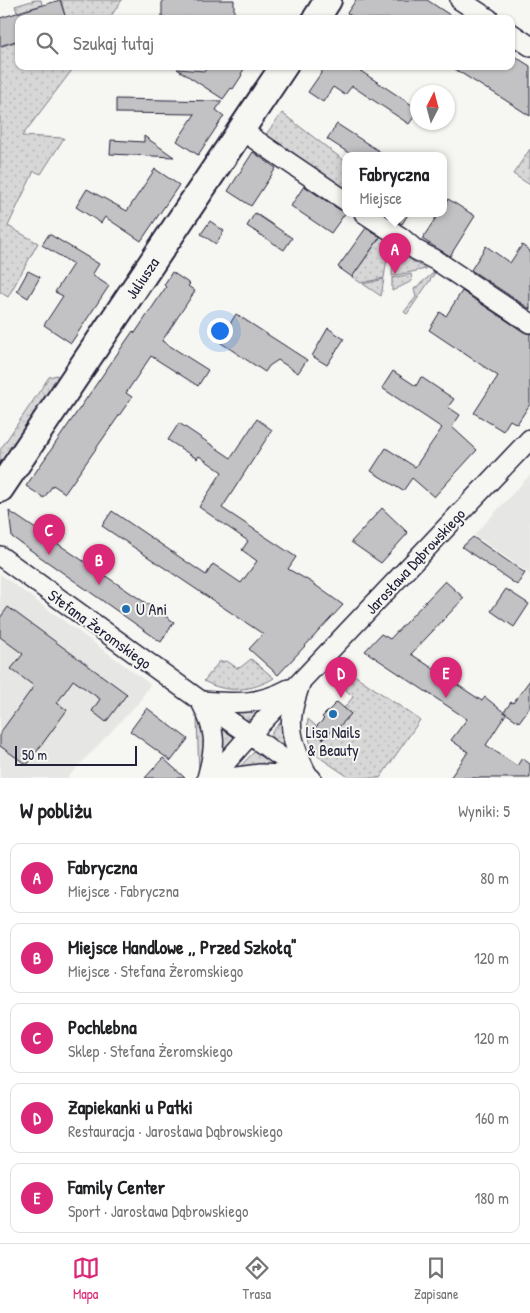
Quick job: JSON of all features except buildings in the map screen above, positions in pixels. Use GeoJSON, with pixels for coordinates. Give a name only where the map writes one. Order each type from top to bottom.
{"type":"FeatureCollection","features":[{"type":"Feature","properties":{"kind":"street"},"geometry":{"type":"LineString","coordinates":[[319,15],[328,0]]}},
{"type":"Feature","properties":{"kind":"street"},"geometry":{"type":"LineString","coordinates":[[460,0],[483,15]]}},
{"type":"Feature","properties":{"kind":"street"},"geometry":{"type":"LineString","coordinates":[[515,37],[530,46]]}},
{"type":"Feature","properties":{"kind":"street","name":"Juliusza"},"geometry":{"type":"LineString","coordinates":[[0,488],[281,70]]}},
{"type":"Feature","properties":{"kind":"street"},"geometry":{"type":"LineString","coordinates":[[241,130],[342,198]]}},
{"type":"Feature","properties":{"kind":"street"},"geometry":{"type":"LineString","coordinates":[[370,217],[402,238],[416,250],[437,261],[530,323]]}},
{"type":"Feature","properties":{"kind":"street","name":"Jarosława Dąbrowskiego"},"geometry":{"type":"LineString","coordinates":[[212,778],[250,735],[530,439]]}},
{"type":"Feature","properties":{"kind":"street","name":"Stefana Żeromskiego"},"geometry":{"type":"LineString","coordinates":[[0,556],[309,777]]}},
{"type":"Feature","properties":{"kind":"street"},"geometry":{"type":"LineString","coordinates":[[207,778],[212,762],[214,741],[210,720],[201,701],[243,703],[259,701],[278,695],[300,683]]}},
{"type":"Feature","properties":{"kind":"street"},"geometry":{"type":"LineString","coordinates":[[300,683],[292,717],[295,740],[302,765],[309,777]]}},
{"type":"Feature","properties":{"kind":"street"},"geometry":{"type":"LineString","coordinates":[[229,778],[260,774],[309,777]]}},
{"type":"Feature","properties":{"kind":"shaded area"},"geometry":{"type":"Polygon","coordinates":[[[41,0],[42,5],[17,12],[15,6],[41,0]]]}},
{"type":"Feature","properties":{"kind":"shaded area"},"geometry":{"type":"Polygon","coordinates":[[[61,0],[122,0],[112,15],[65,15],[61,0]]]}},
{"type":"Feature","properties":{"kind":"shaded area"},"geometry":{"type":"Polygon","coordinates":[[[15,42],[15,70],[72,70],[22,136],[64,138],[41,174],[34,171],[8,226],[38,243],[8,297],[0,292],[0,84],[2,84],[0,81],[0,47],[15,42]]]}},
{"type":"Feature","properties":{"kind":"shaded area"},"geometry":{"type":"Polygon","coordinates":[[[282,113],[342,159],[342,190],[264,137],[282,113]]]}},
{"type":"Feature","properties":{"kind":"shaded area"},"geometry":{"type":"Polygon","coordinates":[[[530,149],[530,185],[513,174],[530,149]]]}},
{"type":"Feature","properties":{"kind":"shaded area"},"geometry":{"type":"Polygon","coordinates":[[[363,220],[390,238],[384,278],[361,283],[352,277],[380,238],[360,224],[363,220]]]}},
{"type":"Feature","properties":{"kind":"shaded area"},"geometry":{"type":"Polygon","coordinates":[[[394,240],[405,248],[406,257],[426,269],[392,276],[394,240]]]}},
{"type":"Feature","properties":{"kind":"shaded area"},"geometry":{"type":"Polygon","coordinates":[[[437,270],[407,314],[404,312],[416,297],[414,289],[437,270]]]}},
{"type":"Feature","properties":{"kind":"shaded area"},"geometry":{"type":"Polygon","coordinates":[[[411,274],[412,281],[392,291],[392,278],[411,274]]]}},
{"type":"Feature","properties":{"kind":"shaded area"},"geometry":{"type":"Polygon","coordinates":[[[384,279],[381,296],[363,284],[384,279]]]}},
{"type":"Feature","properties":{"kind":"shaded area"},"geometry":{"type":"Polygon","coordinates":[[[57,375],[59,384],[0,473],[0,450],[49,377],[57,375]]]}},
{"type":"Feature","properties":{"kind":"shaded area"},"geometry":{"type":"Polygon","coordinates":[[[530,475],[530,574],[474,535],[530,475]]]}},
{"type":"Feature","properties":{"kind":"shaded area"},"geometry":{"type":"Polygon","coordinates":[[[0,574],[150,684],[140,701],[67,778],[0,778],[0,574]]]}},
{"type":"Feature","properties":{"kind":"shaded area"},"geometry":{"type":"Polygon","coordinates":[[[251,659],[274,678],[257,686],[239,689],[221,688],[204,681],[219,662],[227,661],[237,668],[251,659]]]}},
{"type":"Feature","properties":{"kind":"shaded area"},"geometry":{"type":"Polygon","coordinates":[[[347,670],[420,720],[380,778],[350,778],[316,755],[312,749],[307,730],[308,719],[317,727],[314,730],[323,739],[334,728],[336,730],[351,714],[344,708],[353,697],[346,690],[347,670]]]}},
{"type":"Feature","properties":{"kind":"shaded area"},"geometry":{"type":"Polygon","coordinates":[[[264,705],[249,720],[243,719],[225,707],[264,705]]]}},
{"type":"Feature","properties":{"kind":"shaded area"},"geometry":{"type":"Polygon","coordinates":[[[200,715],[207,748],[199,773],[197,719],[200,715]]]}},
{"type":"Feature","properties":{"kind":"shaded area"},"geometry":{"type":"Polygon","coordinates":[[[286,716],[295,756],[272,740],[272,732],[286,716]]]}},
{"type":"Feature","properties":{"kind":"shaded area"},"geometry":{"type":"Polygon","coordinates":[[[218,721],[235,733],[236,737],[223,752],[223,740],[218,721]]]}},
{"type":"Feature","properties":{"kind":"shaded area"},"geometry":{"type":"Polygon","coordinates":[[[256,752],[261,753],[284,769],[235,772],[256,752]]]}},
{"type":"Feature","properties":{"kind":"place","name":"Fabryczna"},"geometry":{"type":"Point","coordinates":[395,274]}},
{"type":"Feature","properties":{"kind":"place","name":"Pochlebna"},"geometry":{"type":"Point","coordinates":[49,555]}},
{"type":"Feature","properties":{"kind":"place","name":"Miejsce Handlowe ,, Przed Szkołą\""},"geometry":{"type":"Point","coordinates":[99,585]}},
{"type":"Feature","properties":{"kind":"place","name":"U Ani"},"geometry":{"type":"Point","coordinates":[126,609]}},
{"type":"Feature","properties":{"kind":"place","name":"Zapiekanki u Patki"},"geometry":{"type":"Point","coordinates":[341,698]}},
{"type":"Feature","properties":{"kind":"place","name":"Family Center"},"geometry":{"type":"Point","coordinates":[446,698]}},
{"type":"Feature","properties":{"kind":"place","name":"Lisa Nails & Beauty"},"geometry":{"type":"Point","coordinates":[333,714]}}]}
